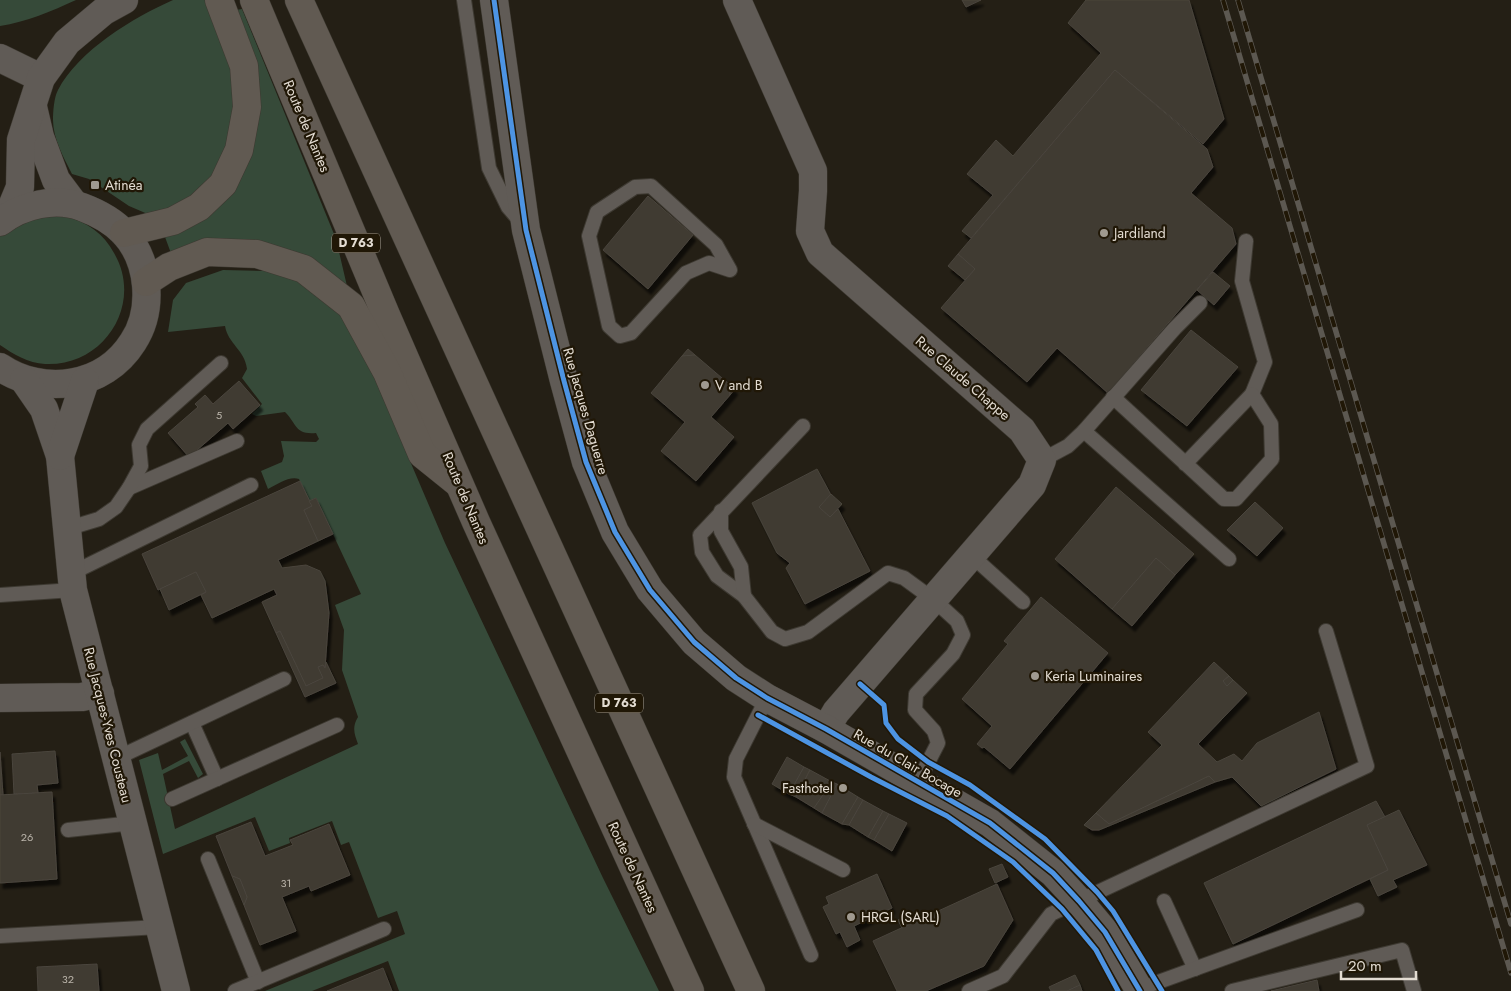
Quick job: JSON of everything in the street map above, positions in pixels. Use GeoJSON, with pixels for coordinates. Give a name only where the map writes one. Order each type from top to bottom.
{"type":"FeatureCollection","features":[{"type":"Feature","properties":{"kind":"highway"},"geometry":{"type":"LineString","coordinates":[[124,233],[174,221],[199,207],[222,184],[239,150],[248,107],[244,66],[220,0]]}},
{"type":"Feature","properties":{"kind":"highway","name":"Route de Nantes"},"geometry":{"type":"LineString","coordinates":[[254,0],[460,485],[690,991]]}},
{"type":"Feature","properties":{"kind":"highway","name":"D 763"},"geometry":{"type":"LineString","coordinates":[[299,0],[751,991]]}},
{"type":"Feature","properties":{"kind":"highway"},"geometry":{"type":"LineString","coordinates":[[146,282],[169,267],[207,252],[257,254],[304,269],[351,306],[386,372],[422,454],[460,485]]}},
{"type":"Feature","properties":{"kind":"street"},"geometry":{"type":"LineString","coordinates":[[4,219],[20,187],[21,140],[41,78],[67,42],[104,11],[124,0]]}},
{"type":"Feature","properties":{"kind":"street","name":"Rue Claude Chappe"},"geometry":{"type":"LineString","coordinates":[[737,0],[813,171],[810,230],[820,253],[1022,430],[1042,460]]}},
{"type":"Feature","properties":{"kind":"street","name":"Rue Jacques Daguerre"},"geometry":{"type":"LineString","coordinates":[[493,1],[526,230],[586,462],[616,532],[650,590],[694,642],[736,678],[767,698],[826,729]]}},
{"type":"Feature","properties":{"kind":"street"},"geometry":{"type":"LineString","coordinates":[[0,58],[41,78]]}},
{"type":"Feature","properties":{"kind":"street"},"geometry":{"type":"LineString","coordinates":[[33,107],[40,137],[56,180],[74,204]]}},
{"type":"Feature","properties":{"kind":"street"},"geometry":{"type":"LineString","coordinates":[[0,367],[24,380],[54,385],[85,380],[113,366],[133,342],[145,314],[146,282],[139,256],[124,233],[101,214],[74,204],[51,202],[29,206],[4,219]]}},
{"type":"Feature","properties":{"kind":"street","name":"Rue Jacques-Yves Cousteau"},"geometry":{"type":"LineString","coordinates":[[24,380],[44,409],[60,456],[71,582],[176,991]]}},
{"type":"Feature","properties":{"kind":"street","name":"Rue Jacques-Yves Cousteau"},"geometry":{"type":"LineString","coordinates":[[60,456],[85,380]]}},
{"type":"Feature","properties":{"kind":"street"},"geometry":{"type":"LineString","coordinates":[[826,729],[836,712],[1032,485],[1042,460]]}},
{"type":"Feature","properties":{"kind":"street"},"geometry":{"type":"LineString","coordinates":[[0,698],[82,697],[100,693]]}},
{"type":"Feature","properties":{"kind":"street","name":"Rue du Clair Bocage"},"geometry":{"type":"LineString","coordinates":[[826,729],[990,823],[1052,873],[1105,932],[1140,990]]}},
{"type":"Feature","properties":{"kind":"lane"},"geometry":{"type":"LineString","coordinates":[[464,0],[489,168],[508,207],[526,230]]}},
{"type":"Feature","properties":{"kind":"lane"},"geometry":{"type":"LineString","coordinates":[[651,186],[716,245],[730,270],[708,263],[686,273],[631,333],[620,336],[609,326],[588,236],[597,212],[635,187],[651,186]]}},
{"type":"Feature","properties":{"kind":"lane"},"geometry":{"type":"LineString","coordinates":[[1185,464],[1252,394],[1265,362],[1242,281],[1246,241]]}},
{"type":"Feature","properties":{"kind":"lane"},"geometry":{"type":"LineString","coordinates":[[1042,460],[1068,446],[1084,431],[1200,302]]}},
{"type":"Feature","properties":{"kind":"lane"},"geometry":{"type":"LineString","coordinates":[[66,529],[99,519],[116,507],[141,466],[139,445],[147,430],[221,363]]}},
{"type":"Feature","properties":{"kind":"lane"},"geometry":{"type":"LineString","coordinates":[[1113,397],[1224,499],[1236,499],[1272,459],[1271,424],[1252,394]]}},
{"type":"Feature","properties":{"kind":"lane"},"geometry":{"type":"LineString","coordinates":[[803,426],[700,535],[702,552],[717,576],[744,596],[772,632],[785,639],[808,632],[888,573],[904,578],[934,600],[957,621],[964,635],[953,654],[916,694],[915,710],[934,731],[938,743],[918,782]]}},
{"type":"Feature","properties":{"kind":"lane"},"geometry":{"type":"LineString","coordinates":[[1084,431],[1229,559]]}},
{"type":"Feature","properties":{"kind":"lane"},"geometry":{"type":"LineString","coordinates":[[129,488],[237,441]]}},
{"type":"Feature","properties":{"kind":"lane"},"geometry":{"type":"LineString","coordinates":[[0,595],[71,582],[251,485]]}},
{"type":"Feature","properties":{"kind":"lane"},"geometry":{"type":"LineString","coordinates":[[721,511],[721,530],[740,567],[744,596]]}},
{"type":"Feature","properties":{"kind":"lane"},"geometry":{"type":"LineString","coordinates":[[972,556],[1023,602]]}},
{"type":"Feature","properties":{"kind":"lane"},"geometry":{"type":"LineString","coordinates":[[969,991],[1003,976],[1051,914],[1367,766],[1326,631]]}},
{"type":"Feature","properties":{"kind":"lane"},"geometry":{"type":"LineString","coordinates":[[116,758],[284,679]]}},
{"type":"Feature","properties":{"kind":"lane"},"geometry":{"type":"LineString","coordinates":[[767,698],[736,759],[734,776],[811,955]]}},
{"type":"Feature","properties":{"kind":"lane"},"geometry":{"type":"LineString","coordinates":[[192,723],[217,779]]}},
{"type":"Feature","properties":{"kind":"lane"},"geometry":{"type":"LineString","coordinates":[[172,799],[337,725]]}},
{"type":"Feature","properties":{"kind":"lane"},"geometry":{"type":"LineString","coordinates":[[68,830],[133,823]]}},
{"type":"Feature","properties":{"kind":"lane"},"geometry":{"type":"LineString","coordinates":[[754,824],[843,870]]}},
{"type":"Feature","properties":{"kind":"lane"},"geometry":{"type":"LineString","coordinates":[[208,859],[258,982]]}},
{"type":"Feature","properties":{"kind":"lane"},"geometry":{"type":"LineString","coordinates":[[1164,901],[1195,969]]}},
{"type":"Feature","properties":{"kind":"lane"},"geometry":{"type":"LineString","coordinates":[[1140,990],[1357,910]]}},
{"type":"Feature","properties":{"kind":"lane"},"geometry":{"type":"LineString","coordinates":[[0,936],[159,926]]}},
{"type":"Feature","properties":{"kind":"lane"},"geometry":{"type":"LineString","coordinates":[[235,991],[384,929]]}},
{"type":"Feature","properties":{"kind":"lane"},"geometry":{"type":"LineString","coordinates":[[1232,991],[1402,950],[1414,991]]}},
{"type":"Feature","properties":{"kind":"green space"},"geometry":{"type":"Polygon","coordinates":[[[0,0],[76,0],[29,19],[0,26],[0,0]]]}},
{"type":"Feature","properties":{"kind":"green space"},"geometry":{"type":"Polygon","coordinates":[[[173,0],[210,0],[236,88],[227,153],[207,184],[179,208],[150,215],[129,206],[89,179],[72,174],[59,148],[53,127],[54,109],[57,93],[67,76],[93,49],[141,16],[173,0]]]}},
{"type":"Feature","properties":{"kind":"green space"},"geometry":{"type":"Polygon","coordinates":[[[242,9],[336,239],[347,286],[322,267],[172,256],[165,237],[241,169],[236,10],[242,9]]]}},
{"type":"Feature","properties":{"kind":"green space"},"geometry":{"type":"Polygon","coordinates":[[[40,216],[67,217],[81,222],[94,230],[110,246],[122,273],[124,292],[121,311],[113,329],[101,344],[85,355],[66,362],[45,364],[33,362],[15,355],[0,345],[0,235],[40,216]]]}},
{"type":"Feature","properties":{"kind":"green space"},"geometry":{"type":"Polygon","coordinates":[[[223,270],[269,271],[308,282],[343,318],[366,358],[445,543],[603,878],[659,991],[399,991],[388,961],[312,991],[265,991],[405,934],[397,911],[378,918],[349,842],[341,845],[332,821],[289,838],[290,843],[269,851],[255,817],[163,854],[139,760],[158,753],[162,770],[188,756],[180,742],[185,739],[203,774],[198,778],[189,761],[163,774],[175,829],[358,744],[354,730],[358,717],[342,670],[344,630],[335,605],[361,594],[316,498],[309,501],[299,479],[295,478],[268,489],[261,471],[282,462],[284,456],[281,441],[316,442],[319,439],[316,433],[304,432],[297,428],[285,412],[256,416],[252,414],[262,404],[242,378],[247,369],[246,362],[229,338],[225,326],[168,332],[173,300],[186,283],[223,270]]]}},
{"type":"Feature","properties":{"kind":"building"},"geometry":{"type":"Polygon","coordinates":[[[962,0],[981,0],[966,7],[962,0]]]}},
{"type":"Feature","properties":{"kind":"building"},"geometry":{"type":"Polygon","coordinates":[[[1086,0],[1189,0],[1224,119],[1203,144],[1115,70],[971,238],[962,231],[993,195],[967,174],[996,140],[1013,156],[1101,53],[1068,23],[1086,0]]]}},
{"type":"Feature","properties":{"kind":"building","name":"Jardiland"},"geometry":{"type":"Polygon","coordinates":[[[1115,70],[1207,149],[1213,167],[1191,193],[1232,228],[1236,244],[1108,393],[1057,348],[1027,382],[941,308],[975,269],[958,254],[1115,70]]]}},
{"type":"Feature","properties":{"kind":"building"},"geometry":{"type":"Polygon","coordinates":[[[648,196],[693,235],[648,289],[603,250],[648,196]]]}},
{"type":"Feature","properties":{"kind":"building"},"geometry":{"type":"Polygon","coordinates":[[[958,254],[975,269],[965,280],[948,266],[958,254]]]}},
{"type":"Feature","properties":{"kind":"building"},"geometry":{"type":"Polygon","coordinates":[[[1213,272],[1230,286],[1214,305],[1197,290],[1213,272]]]}},
{"type":"Feature","properties":{"kind":"building"},"geometry":{"type":"Polygon","coordinates":[[[1191,330],[1238,367],[1187,426],[1141,390],[1191,330]]]}},
{"type":"Feature","properties":{"kind":"building"},"geometry":{"type":"Polygon","coordinates":[[[688,349],[695,355],[682,356],[688,349]]]}},
{"type":"Feature","properties":{"kind":"building"},"geometry":{"type":"Polygon","coordinates":[[[695,355],[729,384],[730,395],[711,417],[734,437],[696,481],[661,451],[685,422],[651,393],[682,356],[695,355]]]}},
{"type":"Feature","properties":{"kind":"building"},"geometry":{"type":"Polygon","coordinates":[[[239,381],[260,405],[233,429],[228,423],[189,457],[168,433],[198,407],[195,404],[205,395],[213,404],[239,381]]]}},
{"type":"Feature","properties":{"kind":"building"},"geometry":{"type":"Polygon","coordinates":[[[729,384],[735,389],[730,395],[729,384]]]}},
{"type":"Feature","properties":{"kind":"building"},"geometry":{"type":"Polygon","coordinates":[[[817,469],[831,495],[819,507],[830,517],[838,509],[870,571],[805,604],[786,568],[790,563],[777,553],[752,503],[817,469]]]}},
{"type":"Feature","properties":{"kind":"building"},"geometry":{"type":"Polygon","coordinates":[[[300,481],[312,506],[304,510],[318,541],[278,560],[282,568],[306,565],[320,571],[325,581],[329,613],[325,668],[323,665],[318,667],[323,678],[306,686],[280,631],[276,633],[262,602],[277,595],[274,589],[212,618],[201,595],[206,592],[196,572],[158,590],[142,554],[300,481]]]}},
{"type":"Feature","properties":{"kind":"building"},"geometry":{"type":"Polygon","coordinates":[[[1116,487],[1194,554],[1175,575],[1156,558],[1112,609],[1055,559],[1116,487]]]}},
{"type":"Feature","properties":{"kind":"building"},"geometry":{"type":"Polygon","coordinates":[[[831,494],[842,504],[830,517],[819,507],[831,494]]]}},
{"type":"Feature","properties":{"kind":"building"},"geometry":{"type":"Polygon","coordinates":[[[316,498],[333,534],[318,541],[304,510],[312,506],[309,501],[316,498]]]}},
{"type":"Feature","properties":{"kind":"building"},"geometry":{"type":"Polygon","coordinates":[[[1255,502],[1283,528],[1257,556],[1227,530],[1255,502]]]}},
{"type":"Feature","properties":{"kind":"building"},"geometry":{"type":"Polygon","coordinates":[[[1156,558],[1175,575],[1132,626],[1112,609],[1156,558]]]}},
{"type":"Feature","properties":{"kind":"building"},"geometry":{"type":"Polygon","coordinates":[[[196,572],[206,592],[169,610],[160,589],[196,572]]]}},
{"type":"Feature","properties":{"kind":"building","name":"Keria Luminaires"},"geometry":{"type":"Polygon","coordinates":[[[1041,597],[1108,653],[1010,769],[984,747],[982,748],[977,744],[992,726],[962,699],[1008,644],[1004,641],[1041,597]]]}},
{"type":"Feature","properties":{"kind":"building"},"geometry":{"type":"Polygon","coordinates":[[[280,631],[306,686],[323,678],[318,667],[323,665],[325,668],[326,662],[336,683],[305,697],[276,633],[280,631]]]}},
{"type":"Feature","properties":{"kind":"building"},"geometry":{"type":"Polygon","coordinates":[[[1214,662],[1229,676],[1223,681],[1227,686],[1233,680],[1247,693],[1198,744],[1217,762],[1234,754],[1242,761],[1257,743],[1319,712],[1336,769],[1261,806],[1232,777],[1215,782],[1209,776],[1109,824],[1096,813],[1162,745],[1148,732],[1214,662]]]}},
{"type":"Feature","properties":{"kind":"building"},"geometry":{"type":"Polygon","coordinates":[[[1229,676],[1233,680],[1227,686],[1223,681],[1229,676]]]}},
{"type":"Feature","properties":{"kind":"building"},"geometry":{"type":"Polygon","coordinates":[[[55,751],[58,783],[37,785],[38,793],[14,794],[12,754],[55,751]]]}},
{"type":"Feature","properties":{"kind":"building"},"geometry":{"type":"Polygon","coordinates":[[[0,752],[3,795],[0,795],[0,752]]]}},
{"type":"Feature","properties":{"kind":"building"},"geometry":{"type":"Polygon","coordinates":[[[787,757],[804,767],[789,794],[772,784],[787,757]]]}},
{"type":"Feature","properties":{"kind":"building"},"geometry":{"type":"Polygon","coordinates":[[[804,767],[810,770],[796,797],[789,794],[804,767]]]}},
{"type":"Feature","properties":{"kind":"building"},"geometry":{"type":"Polygon","coordinates":[[[810,770],[832,782],[814,808],[796,797],[810,770]]]}},
{"type":"Feature","properties":{"kind":"building"},"geometry":{"type":"Polygon","coordinates":[[[1209,776],[1215,782],[1099,830],[1092,830],[1084,825],[1096,813],[1109,824],[1209,776]]]}},
{"type":"Feature","properties":{"kind":"building"},"geometry":{"type":"Polygon","coordinates":[[[832,782],[837,784],[822,813],[814,808],[832,782]]]}},
{"type":"Feature","properties":{"kind":"building"},"geometry":{"type":"Polygon","coordinates":[[[837,784],[858,797],[842,824],[822,813],[837,784]]]}},
{"type":"Feature","properties":{"kind":"building"},"geometry":{"type":"Polygon","coordinates":[[[52,792],[57,879],[0,883],[0,795],[52,792]]]}},
{"type":"Feature","properties":{"kind":"building"},"geometry":{"type":"Polygon","coordinates":[[[858,797],[863,800],[849,825],[842,824],[858,797]]]}},
{"type":"Feature","properties":{"kind":"building"},"geometry":{"type":"Polygon","coordinates":[[[863,800],[883,811],[868,837],[849,825],[863,800]]]}},
{"type":"Feature","properties":{"kind":"building"},"geometry":{"type":"Polygon","coordinates":[[[1376,801],[1385,817],[1367,825],[1388,870],[1233,944],[1204,883],[1376,801]]]}},
{"type":"Feature","properties":{"kind":"building"},"geometry":{"type":"Polygon","coordinates":[[[1399,810],[1427,865],[1393,880],[1397,887],[1378,896],[1370,879],[1388,870],[1367,825],[1399,810]]]}},
{"type":"Feature","properties":{"kind":"building"},"geometry":{"type":"Polygon","coordinates":[[[883,811],[889,814],[874,840],[868,837],[883,811]]]}},
{"type":"Feature","properties":{"kind":"building"},"geometry":{"type":"Polygon","coordinates":[[[889,814],[907,823],[892,851],[874,840],[889,814]]]}},
{"type":"Feature","properties":{"kind":"building"},"geometry":{"type":"Polygon","coordinates":[[[251,822],[265,856],[293,845],[290,840],[329,824],[350,875],[311,891],[309,886],[282,897],[296,931],[260,945],[244,905],[247,897],[240,879],[232,876],[216,836],[251,822]]]}},
{"type":"Feature","properties":{"kind":"building"},"geometry":{"type":"Polygon","coordinates":[[[1002,864],[1008,877],[995,883],[989,869],[1002,864]]]}},
{"type":"Feature","properties":{"kind":"building","name":"HRGL (SARL)"},"geometry":{"type":"Polygon","coordinates":[[[877,874],[892,908],[854,926],[860,940],[847,947],[840,932],[836,934],[823,907],[829,904],[826,897],[877,874]]]}},
{"type":"Feature","properties":{"kind":"building"},"geometry":{"type":"Polygon","coordinates":[[[232,876],[240,879],[247,897],[244,905],[232,876]]]}},
{"type":"Feature","properties":{"kind":"building"},"geometry":{"type":"Polygon","coordinates":[[[997,884],[1013,920],[984,966],[926,991],[897,991],[873,941],[997,884]]]}},
{"type":"Feature","properties":{"kind":"building"},"geometry":{"type":"Polygon","coordinates":[[[910,914],[914,922],[902,928],[898,920],[910,914]]]}},
{"type":"Feature","properties":{"kind":"building"},"geometry":{"type":"Polygon","coordinates":[[[97,964],[99,991],[38,991],[37,967],[97,964]]]}},
{"type":"Feature","properties":{"kind":"building"},"geometry":{"type":"Polygon","coordinates":[[[383,968],[392,991],[327,991],[383,968]]]}},
{"type":"Feature","properties":{"kind":"building"},"geometry":{"type":"Polygon","coordinates":[[[1075,975],[1080,985],[1067,991],[1051,991],[1049,987],[1075,975]]]}},
{"type":"Feature","properties":{"kind":"building"},"geometry":{"type":"Polygon","coordinates":[[[1317,980],[1319,991],[1271,991],[1317,980]]]}},
{"type":"Feature","properties":{"kind":"building"},"geometry":{"type":"Polygon","coordinates":[[[1080,985],[1082,991],[1067,991],[1080,985]]]}},
{"type":"Feature","properties":{"kind":"railway"},"geometry":{"type":"LineString","coordinates":[[1223,0],[1511,973]]}},
{"type":"Feature","properties":{"kind":"railway"},"geometry":{"type":"LineString","coordinates":[[1238,0],[1511,924]]}},
{"type":"Feature","properties":{"kind":"cycle path"},"geometry":{"type":"LineString","coordinates":[[494,0],[526,230],[564,381],[586,462],[615,532],[650,590],[694,642],[736,678],[767,698],[826,729],[990,823],[1053,873],[1105,932],[1140,991]]}},
{"type":"Feature","properties":{"kind":"cycle path"},"geometry":{"type":"LineString","coordinates":[[860,684],[884,705],[886,723],[898,739],[928,762],[970,785],[1045,839],[1113,911],[1162,991]]}},
{"type":"Feature","properties":{"kind":"cycle path"},"geometry":{"type":"LineString","coordinates":[[758,715],[947,816],[1013,862],[1062,909],[1096,950],[1118,991]]}},
{"type":"Feature","properties":{"kind":"place","name":"Atinéa"},"geometry":{"type":"Point","coordinates":[95,185]}},
{"type":"Feature","properties":{"kind":"place","name":"Jardiland"},"geometry":{"type":"Point","coordinates":[1104,233]}},
{"type":"Feature","properties":{"kind":"place","name":"V and B"},"geometry":{"type":"Point","coordinates":[705,385]}},
{"type":"Feature","properties":{"kind":"place","name":"Keria Luminaires"},"geometry":{"type":"Point","coordinates":[1035,676]}},
{"type":"Feature","properties":{"kind":"place","name":"Fasthotel"},"geometry":{"type":"Point","coordinates":[843,788]}},
{"type":"Feature","properties":{"kind":"place","name":"HRGL (SARL)"},"geometry":{"type":"Point","coordinates":[851,917]}}]}
